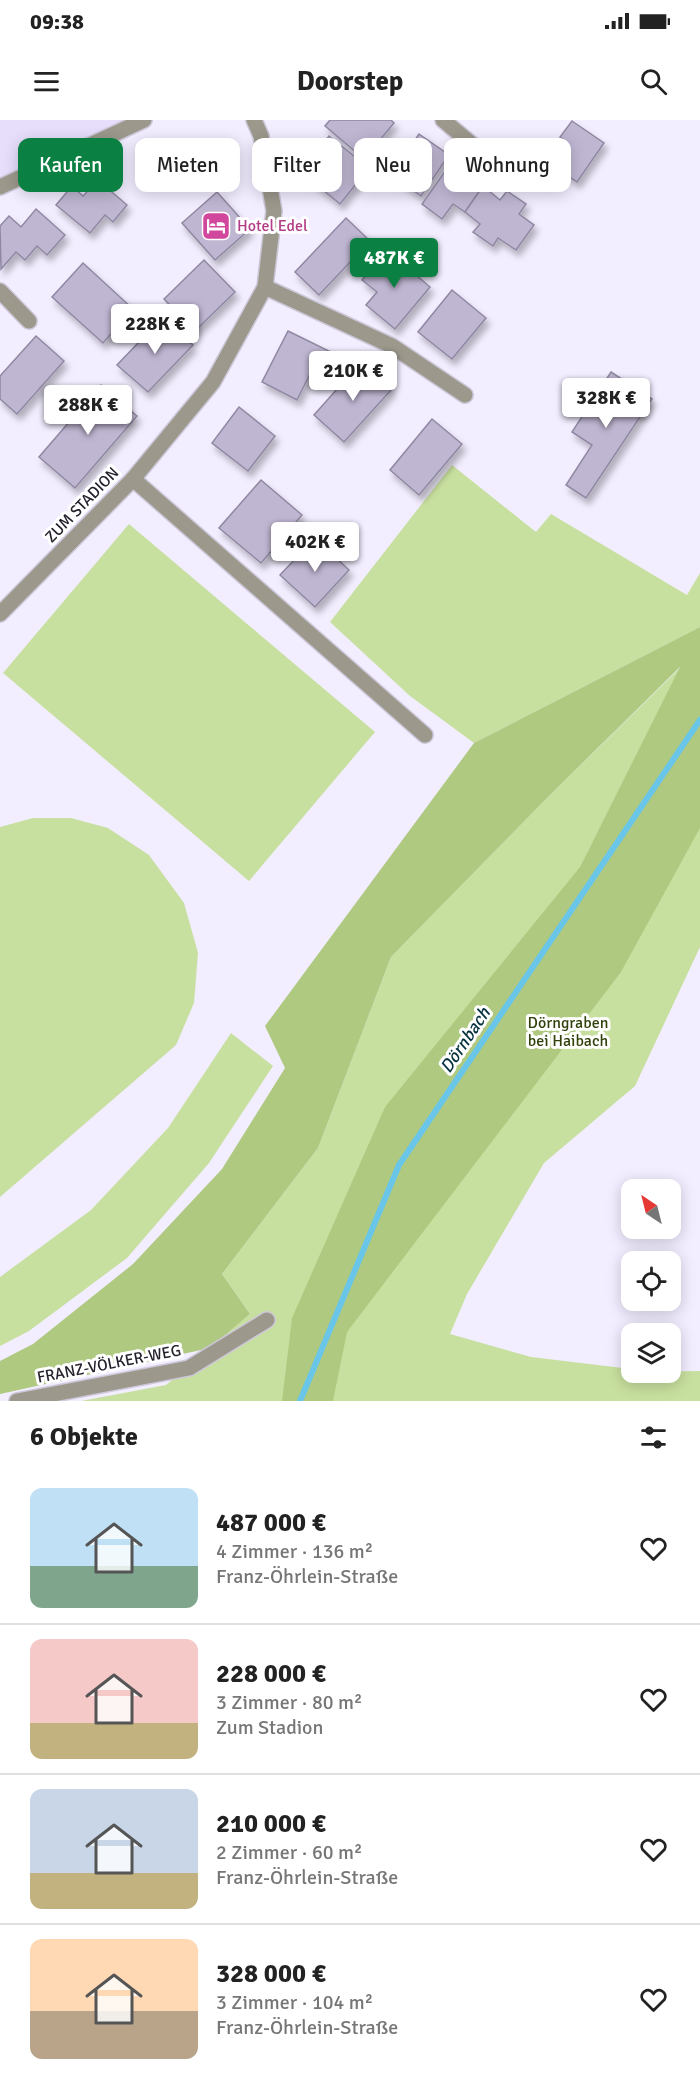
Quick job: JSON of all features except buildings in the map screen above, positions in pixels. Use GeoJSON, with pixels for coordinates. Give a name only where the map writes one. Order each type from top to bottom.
{"type":"FeatureCollection","features":[{"type":"Feature","properties":{"kind":"street"},"geometry":{"type":"LineString","coordinates":[[0,187],[144,120]]}},
{"type":"Feature","properties":{"kind":"street","name":"ZUM STADION"},"geometry":{"type":"LineString","coordinates":[[0,614],[134,478],[213,382],[266,287],[274,211],[261,136],[254,120]]}},
{"type":"Feature","properties":{"kind":"street"},"geometry":{"type":"LineString","coordinates":[[443,120],[464,138]]}},
{"type":"Feature","properties":{"kind":"street"},"geometry":{"type":"LineString","coordinates":[[266,287],[392,346],[465,395]]}},
{"type":"Feature","properties":{"kind":"street"},"geometry":{"type":"LineString","coordinates":[[0,291],[29,321]]}},
{"type":"Feature","properties":{"kind":"street"},"geometry":{"type":"LineString","coordinates":[[134,478],[425,735]]}},
{"type":"Feature","properties":{"kind":"street","name":"FRANZ-VÖLKER-WEG"},"geometry":{"type":"LineString","coordinates":[[16,1401],[189,1368],[267,1320]]}},
{"type":"Feature","properties":{"kind":"shaded area"},"geometry":{"type":"Polygon","coordinates":[[[0,120],[140,120],[102,138],[18,138],[18,178],[0,187],[0,120]]]}},
{"type":"Feature","properties":{"kind":"green space"},"geometry":{"type":"Polygon","coordinates":[[[452,465],[536,532],[551,514],[687,595],[700,573],[700,627],[474,743],[410,696],[330,622],[452,465]]]}},
{"type":"Feature","properties":{"kind":"green space"},"geometry":{"type":"Polygon","coordinates":[[[129,524],[375,732],[249,881],[3,673],[129,524]]]}},
{"type":"Feature","properties":{"kind":"green space"},"geometry":{"type":"Polygon","coordinates":[[[700,627],[700,828],[621,972],[347,1332],[333,1401],[282,1401],[292,1318],[385,1107],[580,867],[680,667],[391,957],[318,1148],[222,1274],[250,1314],[210,1348],[0,1394],[0,1361],[33,1344],[133,1264],[222,1169],[285,1068],[265,1026],[474,743],[700,627]]]}},
{"type":"Feature","properties":{"kind":"green space","name":"Dörngraben bei Haibach"},"geometry":{"type":"Polygon","coordinates":[[[682,666],[582,863],[700,668],[700,947],[635,1086],[544,1163],[467,1294],[450,1334],[531,1357],[621,1368],[621,1383],[681,1383],[681,1371],[700,1371],[700,1401],[81,1401],[166,1385],[250,1314],[222,1274],[318,1148],[391,957],[549,796],[682,666]]]}},
{"type":"Feature","properties":{"kind":"green space"},"geometry":{"type":"Polygon","coordinates":[[[33,818],[71,818],[108,828],[149,855],[184,903],[198,953],[194,1003],[176,1045],[0,1197],[0,827],[33,818]]]}},
{"type":"Feature","properties":{"kind":"green space"},"geometry":{"type":"Polygon","coordinates":[[[231,1033],[273,1066],[209,1163],[127,1258],[29,1331],[0,1346],[0,1277],[91,1210],[168,1128],[231,1033]]]}},
{"type":"Feature","properties":{"kind":"waterway","name":"Dörnbach"},"geometry":{"type":"LineString","coordinates":[[300,1401],[399,1165],[700,720]]}},
{"type":"Feature","properties":{"kind":"place","name":"Hotel Edel"},"geometry":{"type":"Point","coordinates":[216,226]}}]}
